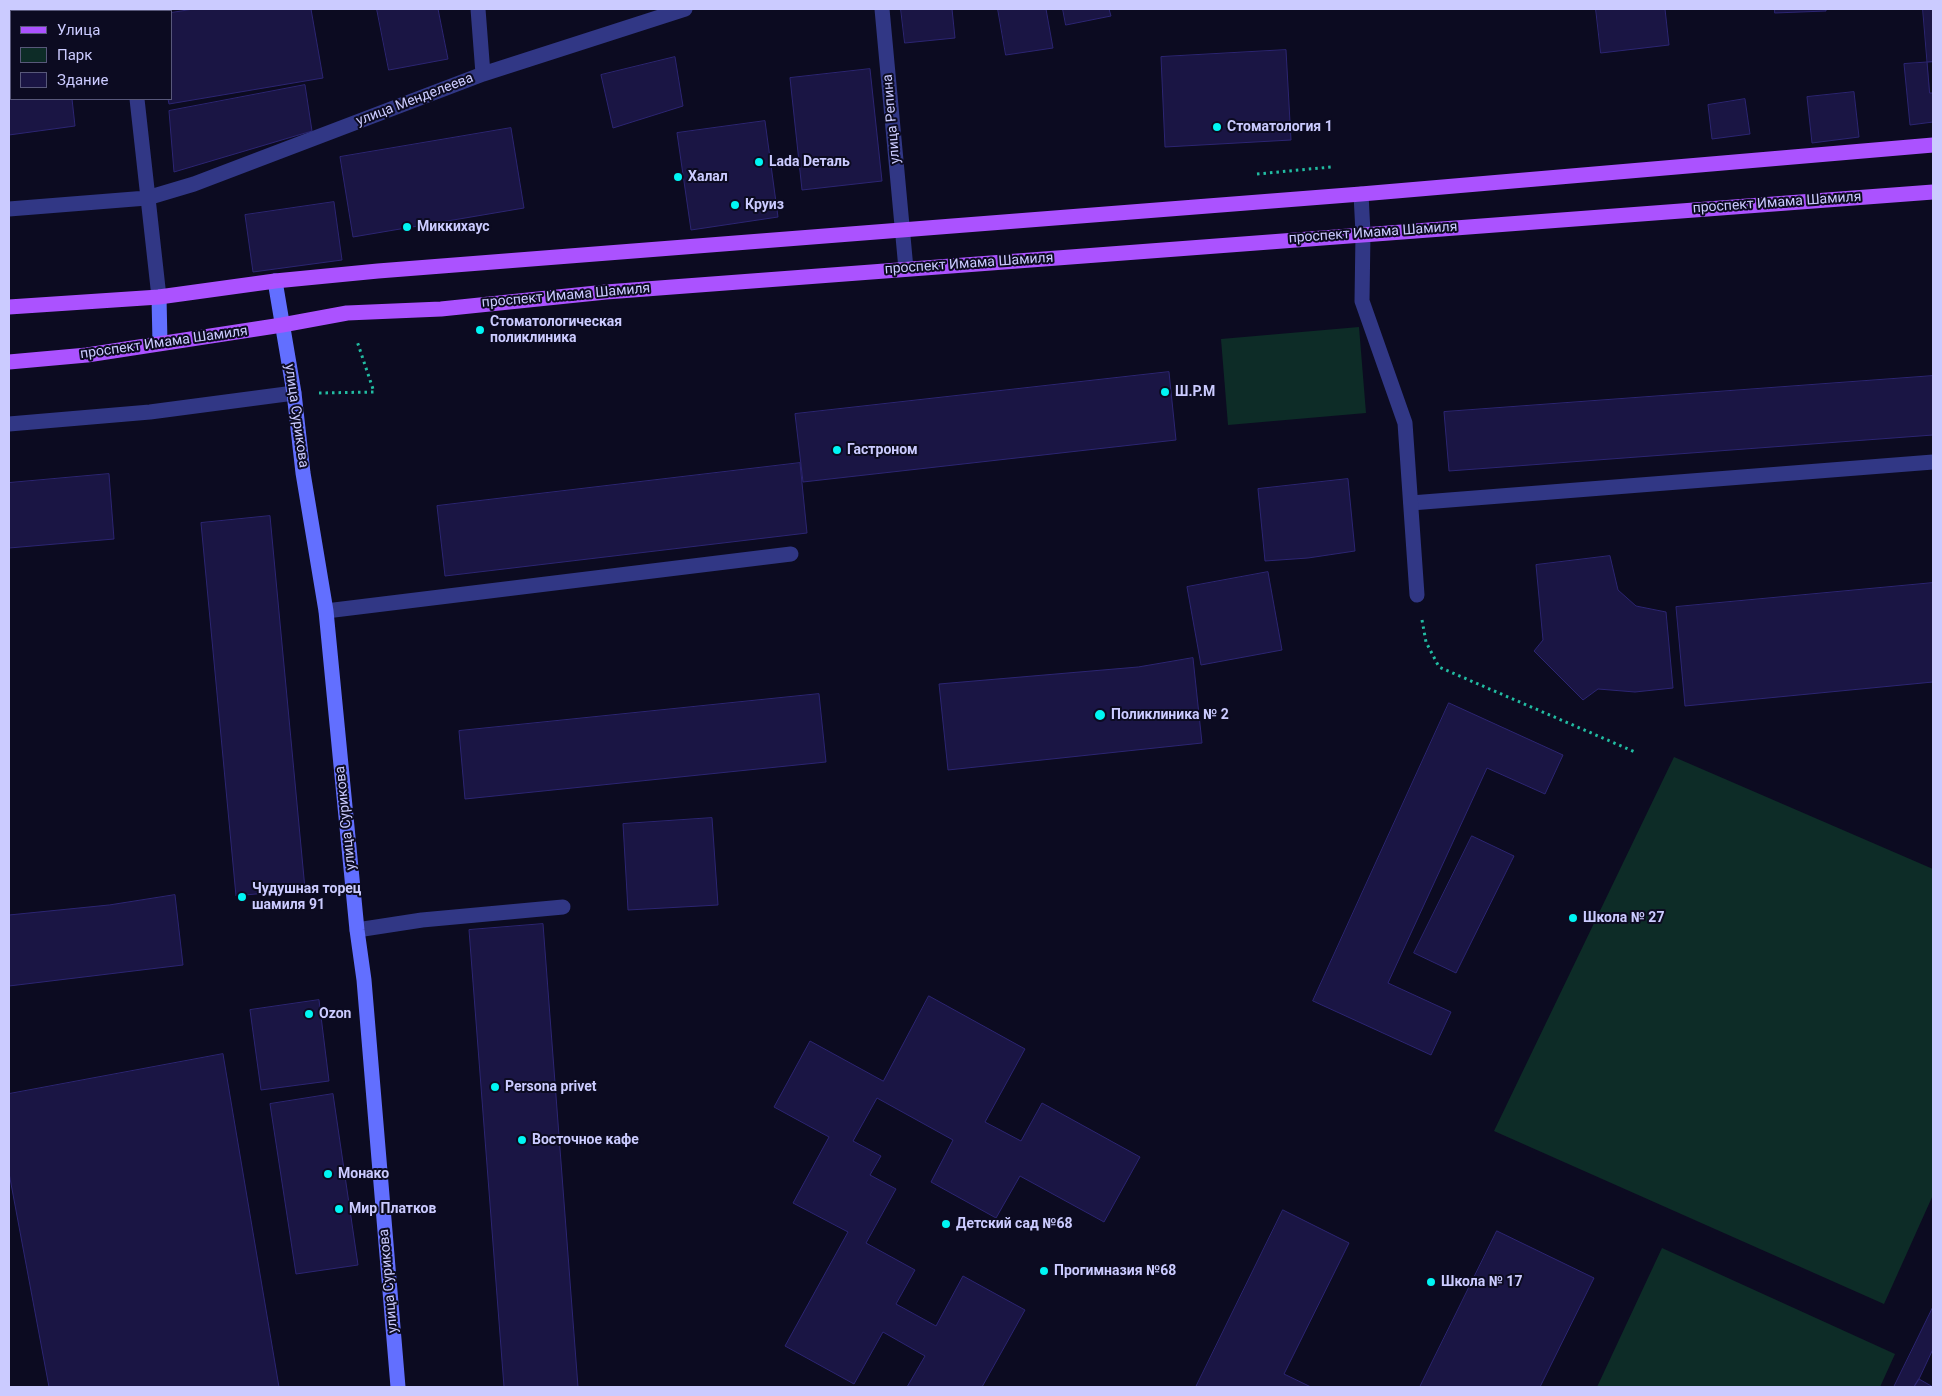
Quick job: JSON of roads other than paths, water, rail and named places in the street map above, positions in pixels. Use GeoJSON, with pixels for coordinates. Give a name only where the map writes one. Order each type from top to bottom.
{"type":"FeatureCollection","features":[{"type":"Feature","properties":{"kind":"main road"},"geometry":{"type":"LineString","coordinates":[[9,307],[159,296],[275,281],[378,271],[1361,194],[1933,145]]}},
{"type":"Feature","properties":{"kind":"main road","name":"проспект Имама Шамиля"},"geometry":{"type":"LineString","coordinates":[[9,362],[87,355],[347,313],[441,309],[606,292],[1933,192]]}},
{"type":"Feature","properties":{"kind":"main road","name":"улица Сурикова"},"geometry":{"type":"LineString","coordinates":[[275,281],[294,393],[304,473],[326,611],[357,930],[364,980],[398,1387]]}},
{"type":"Feature","properties":{"kind":"main road"},"geometry":{"type":"LineString","coordinates":[[159,296],[160,343]]}},
{"type":"Feature","properties":{"kind":"street"},"geometry":{"type":"LineString","coordinates":[[478,9],[483,74]]}},
{"type":"Feature","properties":{"kind":"street","name":"улица Менделеева"},"geometry":{"type":"LineString","coordinates":[[9,209],[147,198],[194,184],[483,74],[684,9]]}},
{"type":"Feature","properties":{"kind":"street","name":"улица Репина"},"geometry":{"type":"LineString","coordinates":[[882,9],[906,269]]}},
{"type":"Feature","properties":{"kind":"street"},"geometry":{"type":"LineString","coordinates":[[137,100],[159,296]]}},
{"type":"Feature","properties":{"kind":"street"},"geometry":{"type":"LineString","coordinates":[[1361,194],[1363,234],[1362,301],[1405,423],[1417,595]]}},
{"type":"Feature","properties":{"kind":"street"},"geometry":{"type":"LineString","coordinates":[[9,424],[150,412],[294,393]]}},
{"type":"Feature","properties":{"kind":"street"},"geometry":{"type":"LineString","coordinates":[[1411,503],[1933,462]]}},
{"type":"Feature","properties":{"kind":"street"},"geometry":{"type":"LineString","coordinates":[[326,611],[791,554]]}},
{"type":"Feature","properties":{"kind":"street"},"geometry":{"type":"LineString","coordinates":[[357,930],[422,920],[563,907]]}},
{"type":"Feature","properties":{"kind":"place","name":"Стоматология 1"},"geometry":{"type":"Point","coordinates":[1217,127]}},
{"type":"Feature","properties":{"kind":"place","name":"Lada Dеталь"},"geometry":{"type":"Point","coordinates":[759,162]}},
{"type":"Feature","properties":{"kind":"place","name":"Халал"},"geometry":{"type":"Point","coordinates":[678,177]}},
{"type":"Feature","properties":{"kind":"place","name":"Круиз"},"geometry":{"type":"Point","coordinates":[735,205]}},
{"type":"Feature","properties":{"kind":"place","name":"Миккихаус"},"geometry":{"type":"Point","coordinates":[407,227]}},
{"type":"Feature","properties":{"kind":"place","name":"Стоматологическая поликлиника"},"geometry":{"type":"Point","coordinates":[480,330]}},
{"type":"Feature","properties":{"kind":"place","name":"Ш.Р.М"},"geometry":{"type":"Point","coordinates":[1165,392]}},
{"type":"Feature","properties":{"kind":"place","name":"Гастроном"},"geometry":{"type":"Point","coordinates":[837,450]}},
{"type":"Feature","properties":{"kind":"place","name":"Поликлиника № 2"},"geometry":{"type":"Point","coordinates":[1100,715]}},
{"type":"Feature","properties":{"kind":"place","name":"Чудушная торец шамиля 91"},"geometry":{"type":"Point","coordinates":[242,897]}},
{"type":"Feature","properties":{"kind":"place","name":"Школа № 27"},"geometry":{"type":"Point","coordinates":[1573,918]}},
{"type":"Feature","properties":{"kind":"place","name":"Ozon"},"geometry":{"type":"Point","coordinates":[309,1014]}},
{"type":"Feature","properties":{"kind":"place","name":"Persona privet"},"geometry":{"type":"Point","coordinates":[495,1087]}},
{"type":"Feature","properties":{"kind":"place","name":"Восточное кафе"},"geometry":{"type":"Point","coordinates":[522,1140]}},
{"type":"Feature","properties":{"kind":"place","name":"Монако"},"geometry":{"type":"Point","coordinates":[328,1174]}},
{"type":"Feature","properties":{"kind":"place","name":"Мир Платков"},"geometry":{"type":"Point","coordinates":[339,1209]}},
{"type":"Feature","properties":{"kind":"place","name":"Детский сад №68"},"geometry":{"type":"Point","coordinates":[946,1224]}},
{"type":"Feature","properties":{"kind":"place","name":"Прогимназия №68"},"geometry":{"type":"Point","coordinates":[1044,1271]}},
{"type":"Feature","properties":{"kind":"place","name":"Школа № 17"},"geometry":{"type":"Point","coordinates":[1431,1282]}}]}
